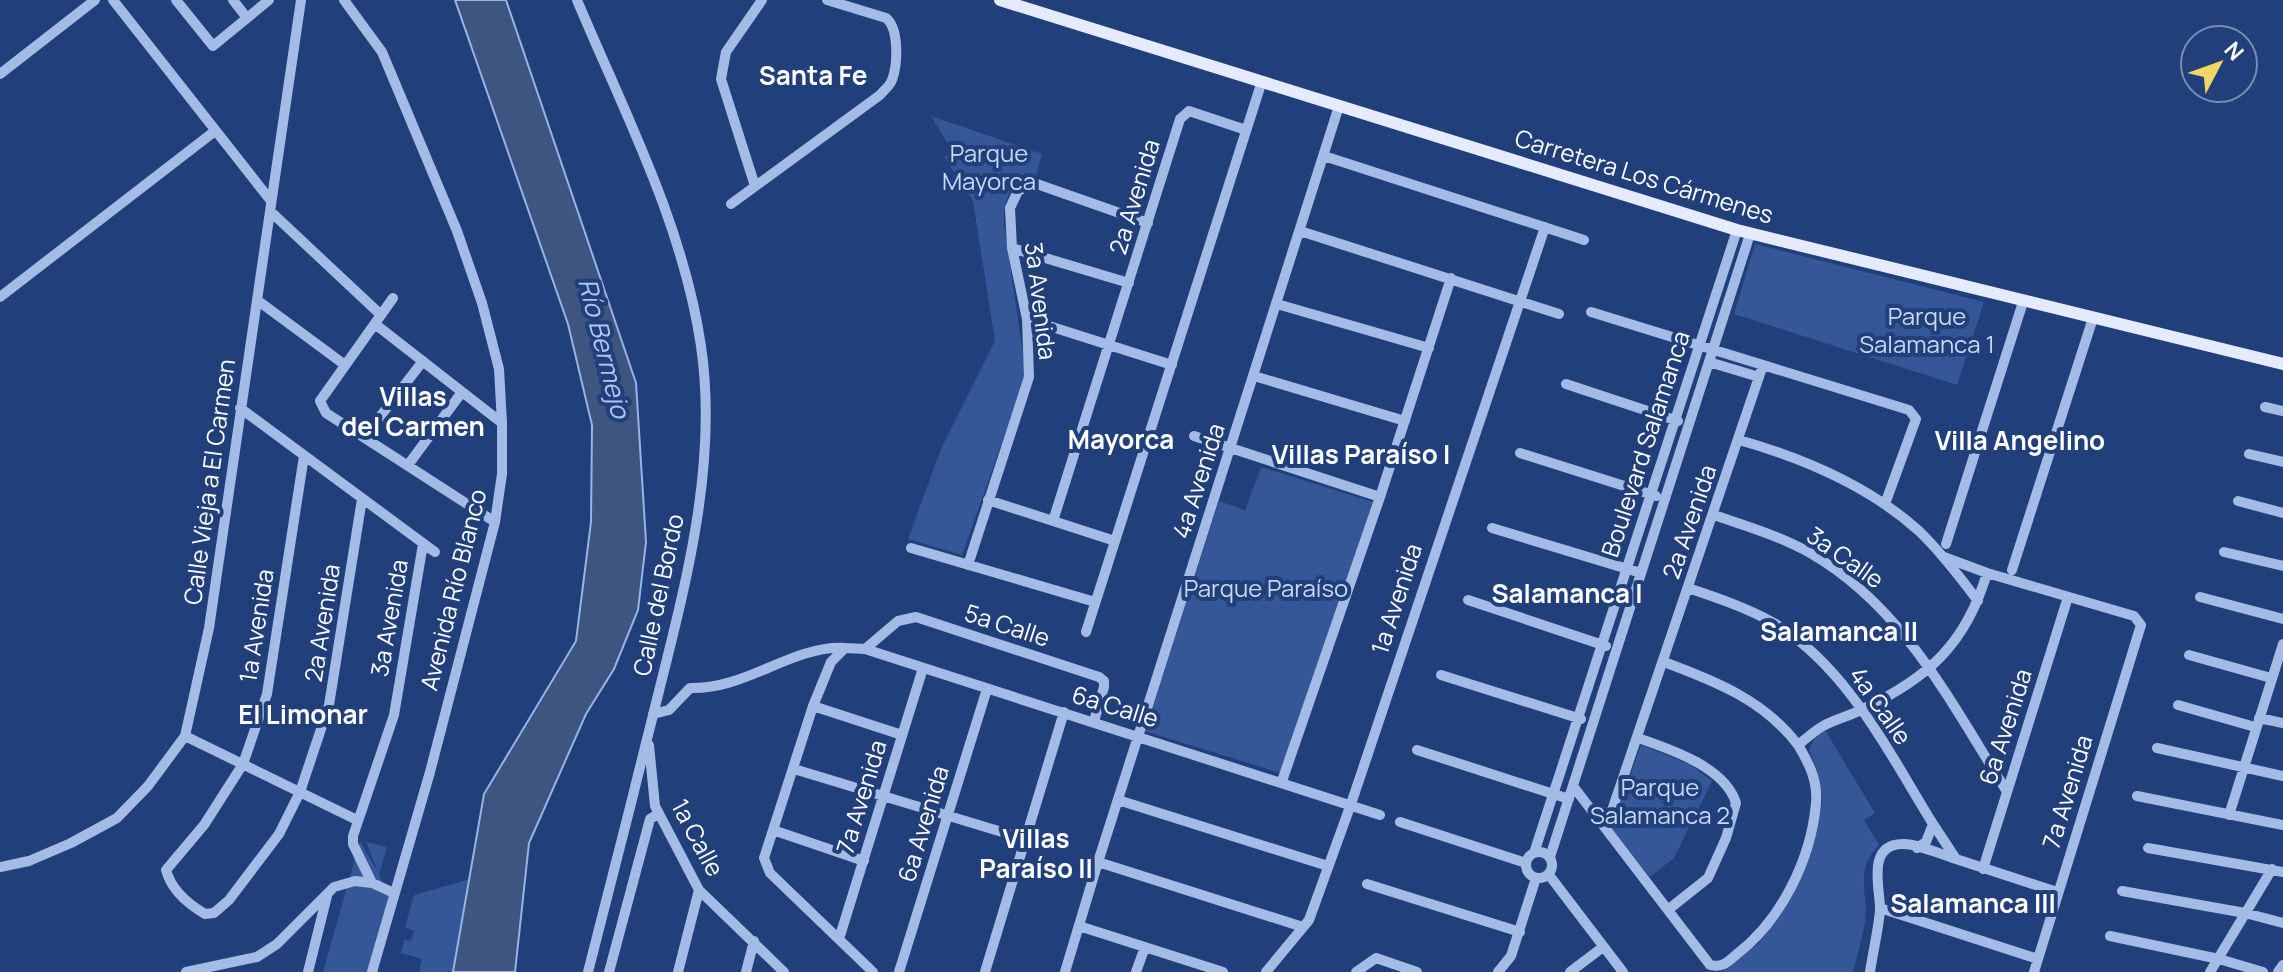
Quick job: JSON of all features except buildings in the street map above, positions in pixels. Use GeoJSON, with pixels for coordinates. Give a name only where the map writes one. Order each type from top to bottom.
{"type":"FeatureCollection","features":[{"type":"Feature","properties":{"kind":"main road","name":"Carretera Los Cármenes"},"geometry":{"type":"LineString","coordinates":[[1000,0],[1750,234],[2283,364]]}},
{"type":"Feature","properties":{"kind":"street"},"geometry":{"type":"LineString","coordinates":[[0,74],[95,0]]}},
{"type":"Feature","properties":{"kind":"street"},"geometry":{"type":"LineString","coordinates":[[113,0],[270,206],[378,319],[423,361],[502,423]]}},
{"type":"Feature","properties":{"kind":"street"},"geometry":{"type":"LineString","coordinates":[[176,0],[213,46],[269,0]]}},
{"type":"Feature","properties":{"kind":"street"},"geometry":{"type":"LineString","coordinates":[[233,0],[247,18]]}},
{"type":"Feature","properties":{"kind":"street","name":"Calle Vieja a El Carmen"},"geometry":{"type":"LineString","coordinates":[[0,867],[29,861],[117,818],[148,786],[185,736],[209,628],[301,0]]}},
{"type":"Feature","properties":{"kind":"street","name":"Avenida Río Blanco"},"geometry":{"type":"LineString","coordinates":[[344,0],[382,52],[457,231],[482,303],[499,369],[502,423],[502,474],[495,522],[430,772],[372,972]]}},
{"type":"Feature","properties":{"kind":"street","name":"Calle del Bordo"},"geometry":{"type":"LineString","coordinates":[[577,0],[670,219],[690,290],[705,381],[703,467],[692,558],[588,972]]}},
{"type":"Feature","properties":{"kind":"street"},"geometry":{"type":"LineString","coordinates":[[755,186],[721,79],[726,52],[762,0]]}},
{"type":"Feature","properties":{"kind":"street"},"geometry":{"type":"LineString","coordinates":[[731,204],[888,86],[893,79],[896,31],[893,23],[886,18],[827,0]]}},
{"type":"Feature","properties":{"kind":"street"},"geometry":{"type":"LineString","coordinates":[[1086,632],[1262,81]]}},
{"type":"Feature","properties":{"kind":"street","name":"4a Avenida"},"geometry":{"type":"LineString","coordinates":[[1065,972],[1339,106]]}},
{"type":"Feature","properties":{"kind":"street","name":"2a Avenida"},"geometry":{"type":"LineString","coordinates":[[1053,521],[1180,119],[1189,111],[1246,130]]}},
{"type":"Feature","properties":{"kind":"street"},"geometry":{"type":"LineString","coordinates":[[0,297],[215,131]]}},
{"type":"Feature","properties":{"kind":"street"},"geometry":{"type":"LineString","coordinates":[[1324,156],[1584,240]]}},
{"type":"Feature","properties":{"kind":"street","name":"3a Avenida"},"geometry":{"type":"LineString","coordinates":[[968,565],[1029,377],[1027,319],[1012,248],[1012,200],[1018,191],[1034,183],[1148,223]]}},
{"type":"Feature","properties":{"kind":"street","name":"1a Avenida"},"geometry":{"type":"LineString","coordinates":[[1266,972],[1309,920],[1545,227]]}},
{"type":"Feature","properties":{"kind":"street","name":"Boulevard Salamanca"},"geometry":{"type":"LineString","coordinates":[[1534,853],[1737,230]]}},
{"type":"Feature","properties":{"kind":"street"},"geometry":{"type":"LineString","coordinates":[[1300,231],[1559,314]]}},
{"type":"Feature","properties":{"kind":"street","name":"Boulevard Salamanca"},"geometry":{"type":"LineString","coordinates":[[1550,857],[1750,234]]}},
{"type":"Feature","properties":{"kind":"street"},"geometry":{"type":"LineString","coordinates":[[1012,248],[1129,283]]}},
{"type":"Feature","properties":{"kind":"street"},"geometry":{"type":"LineString","coordinates":[[1282,781],[1380,497],[1451,278]]}},
{"type":"Feature","properties":{"kind":"street"},"geometry":{"type":"LineString","coordinates":[[393,298],[320,401],[322,408],[495,522]]}},
{"type":"Feature","properties":{"kind":"street"},"geometry":{"type":"LineString","coordinates":[[257,300],[345,365]]}},
{"type":"Feature","properties":{"kind":"street"},"geometry":{"type":"LineString","coordinates":[[1946,544],[2023,302]]}},
{"type":"Feature","properties":{"kind":"street"},"geometry":{"type":"LineString","coordinates":[[1277,304],[1429,348]]}},
{"type":"Feature","properties":{"kind":"street"},"geometry":{"type":"LineString","coordinates":[[1591,312],[1909,410],[1916,419],[1885,504]]}},
{"type":"Feature","properties":{"kind":"street"},"geometry":{"type":"LineString","coordinates":[[2012,570],[2093,318]]}},
{"type":"Feature","properties":{"kind":"street"},"geometry":{"type":"LineString","coordinates":[[1027,319],[1172,365]]}},
{"type":"Feature","properties":{"kind":"street"},"geometry":{"type":"LineString","coordinates":[[365,436],[423,361]]}},
{"type":"Feature","properties":{"kind":"street"},"geometry":{"type":"LineString","coordinates":[[1709,362],[1759,377]]}},
{"type":"Feature","properties":{"kind":"street","name":"2a Avenida"},"geometry":{"type":"LineString","coordinates":[[1606,828],[1763,365]]}},
{"type":"Feature","properties":{"kind":"street"},"geometry":{"type":"LineString","coordinates":[[1254,376],[1405,421]]}},
{"type":"Feature","properties":{"kind":"street"},"geometry":{"type":"LineString","coordinates":[[1566,384],[1689,425]]}},
{"type":"Feature","properties":{"kind":"street"},"geometry":{"type":"LineString","coordinates":[[408,465],[462,392]]}},
{"type":"Feature","properties":{"kind":"street"},"geometry":{"type":"LineString","coordinates":[[2265,407],[2283,411]]}},
{"type":"Feature","properties":{"kind":"street"},"geometry":{"type":"LineString","coordinates":[[240,408],[435,552]]}},
{"type":"Feature","properties":{"kind":"street"},"geometry":{"type":"LineString","coordinates":[[1194,436],[1380,497]]}},
{"type":"Feature","properties":{"kind":"street"},"geometry":{"type":"LineString","coordinates":[[1739,440],[1805,461],[1885,504],[1918,530],[1944,557],[1978,601]]}},
{"type":"Feature","properties":{"kind":"street"},"geometry":{"type":"LineString","coordinates":[[1520,453],[1665,499]]}},
{"type":"Feature","properties":{"kind":"street"},"geometry":{"type":"LineString","coordinates":[[2249,454],[2283,462]]}},
{"type":"Feature","properties":{"kind":"street","name":"1a Avenida"},"geometry":{"type":"LineString","coordinates":[[214,913],[205,914],[194,908],[179,893],[166,870],[204,825],[243,764],[267,694],[304,456]]}},
{"type":"Feature","properties":{"kind":"street","name":"2a Avenida"},"geometry":{"type":"LineString","coordinates":[[214,913],[229,900],[279,834],[300,792],[329,705],[362,499]]}},
{"type":"Feature","properties":{"kind":"street"},"geometry":{"type":"LineString","coordinates":[[988,500],[1115,541]]}},
{"type":"Feature","properties":{"kind":"street"},"geometry":{"type":"LineString","coordinates":[[2238,501],[2283,513]]}},
{"type":"Feature","properties":{"kind":"street","name":"3a Calle"},"geometry":{"type":"LineString","coordinates":[[1714,515],[1782,539],[1834,569],[1886,613],[1930,670],[2006,790]]}},
{"type":"Feature","properties":{"kind":"street"},"geometry":{"type":"LineString","coordinates":[[1492,528],[1641,573]]}},
{"type":"Feature","properties":{"kind":"street","name":"3a Avenida"},"geometry":{"type":"LineString","coordinates":[[372,883],[353,844],[353,836],[394,715],[423,544]]}},
{"type":"Feature","properties":{"kind":"street","name":"5a Calle"},"geometry":{"type":"LineString","coordinates":[[911,548],[1095,602]]}},
{"type":"Feature","properties":{"kind":"street"},"geometry":{"type":"LineString","coordinates":[[2224,552],[2283,566]]}},
{"type":"Feature","properties":{"kind":"street"},"geometry":{"type":"LineString","coordinates":[[1944,557],[2068,597]]}},
{"type":"Feature","properties":{"kind":"street"},"geometry":{"type":"LineString","coordinates":[[1798,745],[1825,724],[1861,710],[1930,670],[1955,643],[1978,601],[1987,573]]}},
{"type":"Feature","properties":{"kind":"street","name":"4a Calle"},"geometry":{"type":"LineString","coordinates":[[1688,588],[1745,608],[1776,624],[1812,652],[1838,678],[1956,859]]}},
{"type":"Feature","properties":{"kind":"street","name":"7a Avenida"},"geometry":{"type":"LineString","coordinates":[[2034,972],[2141,625],[2134,616],[2068,597]]}},
{"type":"Feature","properties":{"kind":"street","name":"6a Avenida"},"geometry":{"type":"LineString","coordinates":[[1983,869],[2068,597]]}},
{"type":"Feature","properties":{"kind":"street"},"geometry":{"type":"LineString","coordinates":[[2200,597],[2283,619]]}},
{"type":"Feature","properties":{"kind":"street"},"geometry":{"type":"LineString","coordinates":[[1468,600],[1617,649]]}},
{"type":"Feature","properties":{"kind":"street","name":"5a Calle"},"geometry":{"type":"LineString","coordinates":[[865,649],[898,621],[916,617],[1099,677],[1104,681],[1104,687],[1094,721]]}},
{"type":"Feature","properties":{"kind":"street"},"geometry":{"type":"LineString","coordinates":[[2229,815],[2283,644]]}},
{"type":"Feature","properties":{"kind":"street","name":"6a Calle"},"geometry":{"type":"LineString","coordinates":[[653,714],[669,710],[690,688],[710,688],[751,677],[830,647],[842,651],[865,649],[1380,815]]}},
{"type":"Feature","properties":{"kind":"street"},"geometry":{"type":"LineString","coordinates":[[842,651],[831,662],[813,706],[764,858],[765,865],[873,972]]}},
{"type":"Feature","properties":{"kind":"street"},"geometry":{"type":"LineString","coordinates":[[2189,655],[2276,672]]}},
{"type":"Feature","properties":{"kind":"street"},"geometry":{"type":"LineString","coordinates":[[1573,786],[1710,965],[1717,967],[1752,943],[1768,924],[1800,867],[1816,801],[1811,769],[1798,745],[1773,718],[1731,688],[1664,662]]}},
{"type":"Feature","properties":{"kind":"street","name":"7a Avenida"},"geometry":{"type":"LineString","coordinates":[[839,939],[923,668]]}},
{"type":"Feature","properties":{"kind":"street"},"geometry":{"type":"LineString","coordinates":[[1441,675],[1593,723]]}},
{"type":"Feature","properties":{"kind":"street","name":"6a Avenida"},"geometry":{"type":"LineString","coordinates":[[899,972],[987,689]]}},
{"type":"Feature","properties":{"kind":"street"},"geometry":{"type":"LineString","coordinates":[[2178,705],[2257,722],[2283,723]]}},
{"type":"Feature","properties":{"kind":"street"},"geometry":{"type":"LineString","coordinates":[[813,706],[902,735]]}},
{"type":"Feature","properties":{"kind":"street"},"geometry":{"type":"LineString","coordinates":[[985,972],[1064,712]]}},
{"type":"Feature","properties":{"kind":"street"},"geometry":{"type":"LineString","coordinates":[[185,736],[357,820]]}},
{"type":"Feature","properties":{"kind":"street","name":"1a Calle"},"geometry":{"type":"LineString","coordinates":[[648,737],[658,814],[699,890],[784,972]]}},
{"type":"Feature","properties":{"kind":"street"},"geometry":{"type":"LineString","coordinates":[[1638,738],[1696,760],[1730,791],[1736,803],[1726,838],[1708,878],[1669,909]]}},
{"type":"Feature","properties":{"kind":"street"},"geometry":{"type":"LineString","coordinates":[[2157,748],[2283,776]]}},
{"type":"Feature","properties":{"kind":"street"},"geometry":{"type":"LineString","coordinates":[[1417,750],[1569,799]]}},
{"type":"Feature","properties":{"kind":"street"},"geometry":{"type":"LineString","coordinates":[[794,769],[1025,839]]}},
{"type":"Feature","properties":{"kind":"street"},"geometry":{"type":"LineString","coordinates":[[2137,796],[2283,825]]}},
{"type":"Feature","properties":{"kind":"street"},"geometry":{"type":"LineString","coordinates":[[1118,800],[1328,866]]}},
{"type":"Feature","properties":{"kind":"street"},"geometry":{"type":"LineString","coordinates":[[609,972],[650,819],[658,814]]}},
{"type":"Feature","properties":{"kind":"street"},"geometry":{"type":"LineString","coordinates":[[1400,822],[1526,863]]}},
{"type":"Feature","properties":{"kind":"street"},"geometry":{"type":"LineString","coordinates":[[1917,848],[1926,842],[1933,824]]}},
{"type":"Feature","properties":{"kind":"street"},"geometry":{"type":"LineString","coordinates":[[773,830],[864,861]]}},
{"type":"Feature","properties":{"kind":"street"},"geometry":{"type":"LineString","coordinates":[[1870,972],[1880,908],[1876,874],[1885,852],[1902,844],[2057,892]]}},
{"type":"Feature","properties":{"kind":"street"},"geometry":{"type":"LineString","coordinates":[[2148,848],[2278,870],[2245,913],[2210,972]]}},
{"type":"Feature","properties":{"kind":"street"},"geometry":{"type":"LineString","coordinates":[[1526,863],[1534,853],[1543,852],[1550,857],[1553,866],[1549,875]]}},
{"type":"Feature","properties":{"kind":"street"},"geometry":{"type":"LineString","coordinates":[[1098,862],[1303,927]]}},
{"type":"Feature","properties":{"kind":"street"},"geometry":{"type":"LineString","coordinates":[[1526,863],[1528,872],[1536,878],[1549,875]]}},
{"type":"Feature","properties":{"kind":"street"},"geometry":{"type":"LineString","coordinates":[[1549,875],[1623,972]]}},
{"type":"Feature","properties":{"kind":"street"},"geometry":{"type":"LineString","coordinates":[[1498,972],[1511,956],[1536,878]]}},
{"type":"Feature","properties":{"kind":"street"},"geometry":{"type":"LineString","coordinates":[[186,972],[257,957],[277,944],[334,887],[355,881],[372,883],[394,893]]}},
{"type":"Feature","properties":{"kind":"street"},"geometry":{"type":"LineString","coordinates":[[1367,884],[1520,932]]}},
{"type":"Feature","properties":{"kind":"street"},"geometry":{"type":"LineString","coordinates":[[678,972],[699,890]]}},
{"type":"Feature","properties":{"kind":"street"},"geometry":{"type":"LineString","coordinates":[[2122,891],[2245,913],[2283,923]]}},
{"type":"Feature","properties":{"kind":"street"},"geometry":{"type":"LineString","coordinates":[[308,972],[328,894]]}},
{"type":"Feature","properties":{"kind":"street"},"geometry":{"type":"LineString","coordinates":[[1880,908],[2038,959]]}},
{"type":"Feature","properties":{"kind":"street"},"geometry":{"type":"LineString","coordinates":[[1079,926],[1223,972]]}},
{"type":"Feature","properties":{"kind":"street"},"geometry":{"type":"LineString","coordinates":[[2110,936],[2219,959],[2263,972]]}},
{"type":"Feature","properties":{"kind":"street"},"geometry":{"type":"LineString","coordinates":[[746,972],[754,941]]}},
{"type":"Feature","properties":{"kind":"street"},"geometry":{"type":"LineString","coordinates":[[1136,972],[1145,947]]}},
{"type":"Feature","properties":{"kind":"street"},"geometry":{"type":"LineString","coordinates":[[1570,972],[1603,947]]}},
{"type":"Feature","properties":{"kind":"street"},"geometry":{"type":"LineString","coordinates":[[1356,972],[1376,958],[1417,972]]}},
{"type":"Feature","properties":{"kind":"street"},"geometry":{"type":"LineString","coordinates":[[2278,972],[2283,965]]}},
{"type":"Feature","properties":{"kind":"green space","name":"Parque Mayorca"},"geometry":{"type":"Polygon","coordinates":[[[931,116],[1042,154],[1035,179],[1019,183],[1009,193],[1004,215],[1026,375],[962,555],[908,539],[941,449],[995,341],[973,201],[944,157],[952,151],[931,116]]]}},
{"type":"Feature","properties":{"kind":"green space","name":"Parque Salamanca 1"},"geometry":{"type":"Polygon","coordinates":[[[1755,244],[1984,302],[1957,385],[1734,314],[1755,244]]]}},
{"type":"Feature","properties":{"kind":"green space","name":"Parque Paraíso"},"geometry":{"type":"Polygon","coordinates":[[[1261,467],[1373,502],[1280,773],[1145,731],[1219,501],[1245,510],[1261,467]]]}},
{"type":"Feature","properties":{"kind":"green space"},"geometry":{"type":"Polygon","coordinates":[[[1825,730],[1875,813],[1864,820],[1879,845],[1866,864],[1864,873],[1865,922],[1853,972],[1721,972],[1759,943],[1778,918],[1802,876],[1823,799],[1809,750],[1816,735],[1825,730]]]}},
{"type":"Feature","properties":{"kind":"green space","name":"Parque Salamanca 2"},"geometry":{"type":"Polygon","coordinates":[[[1641,745],[1689,764],[1712,781],[1674,858],[1650,877],[1611,829],[1641,745]]]}},
{"type":"Feature","properties":{"kind":"green space"},"geometry":{"type":"Polygon","coordinates":[[[360,841],[379,874],[366,842],[387,847],[379,875],[384,884],[396,890],[373,972],[323,972],[360,841]]]}},
{"type":"Feature","properties":{"kind":"green space"},"geometry":{"type":"Polygon","coordinates":[[[492,873],[482,972],[419,972],[422,959],[401,953],[404,940],[411,941],[414,931],[405,927],[414,895],[492,873]]]}},
{"type":"Feature","properties":{"kind":"water","name":"Río Bermejo"},"geometry":{"type":"Polygon","coordinates":[[[455,0],[506,0],[636,383],[646,542],[638,610],[614,669],[586,714],[529,843],[515,972],[453,972],[484,794],[576,641],[591,522],[592,425],[568,324],[455,0]]]}},
{"type":"Feature","properties":{"kind":"district","name":"Santa Fe"},"geometry":{"type":"Point","coordinates":[813,76]}},
{"type":"Feature","properties":{"kind":"district","name":"Villas del Carmen"},"geometry":{"type":"Point","coordinates":[413,412]}},
{"type":"Feature","properties":{"kind":"district","name":"Mayorca"},"geometry":{"type":"Point","coordinates":[1121,440]}},
{"type":"Feature","properties":{"kind":"district","name":"Villa Angelino"},"geometry":{"type":"Point","coordinates":[2020,441]}},
{"type":"Feature","properties":{"kind":"district","name":"Villas Paraíso I"},"geometry":{"type":"Point","coordinates":[1361,455]}},
{"type":"Feature","properties":{"kind":"district","name":"Salamanca I"},"geometry":{"type":"Point","coordinates":[1567,594]}},
{"type":"Feature","properties":{"kind":"district","name":"Salamanca II"},"geometry":{"type":"Point","coordinates":[1839,632]}},
{"type":"Feature","properties":{"kind":"district","name":"El Limonar"},"geometry":{"type":"Point","coordinates":[303,715]}},
{"type":"Feature","properties":{"kind":"district","name":"Villas Paraíso II"},"geometry":{"type":"Point","coordinates":[1036,854]}},
{"type":"Feature","properties":{"kind":"district","name":"Salamanca III"},"geometry":{"type":"Point","coordinates":[1973,904]}}]}
